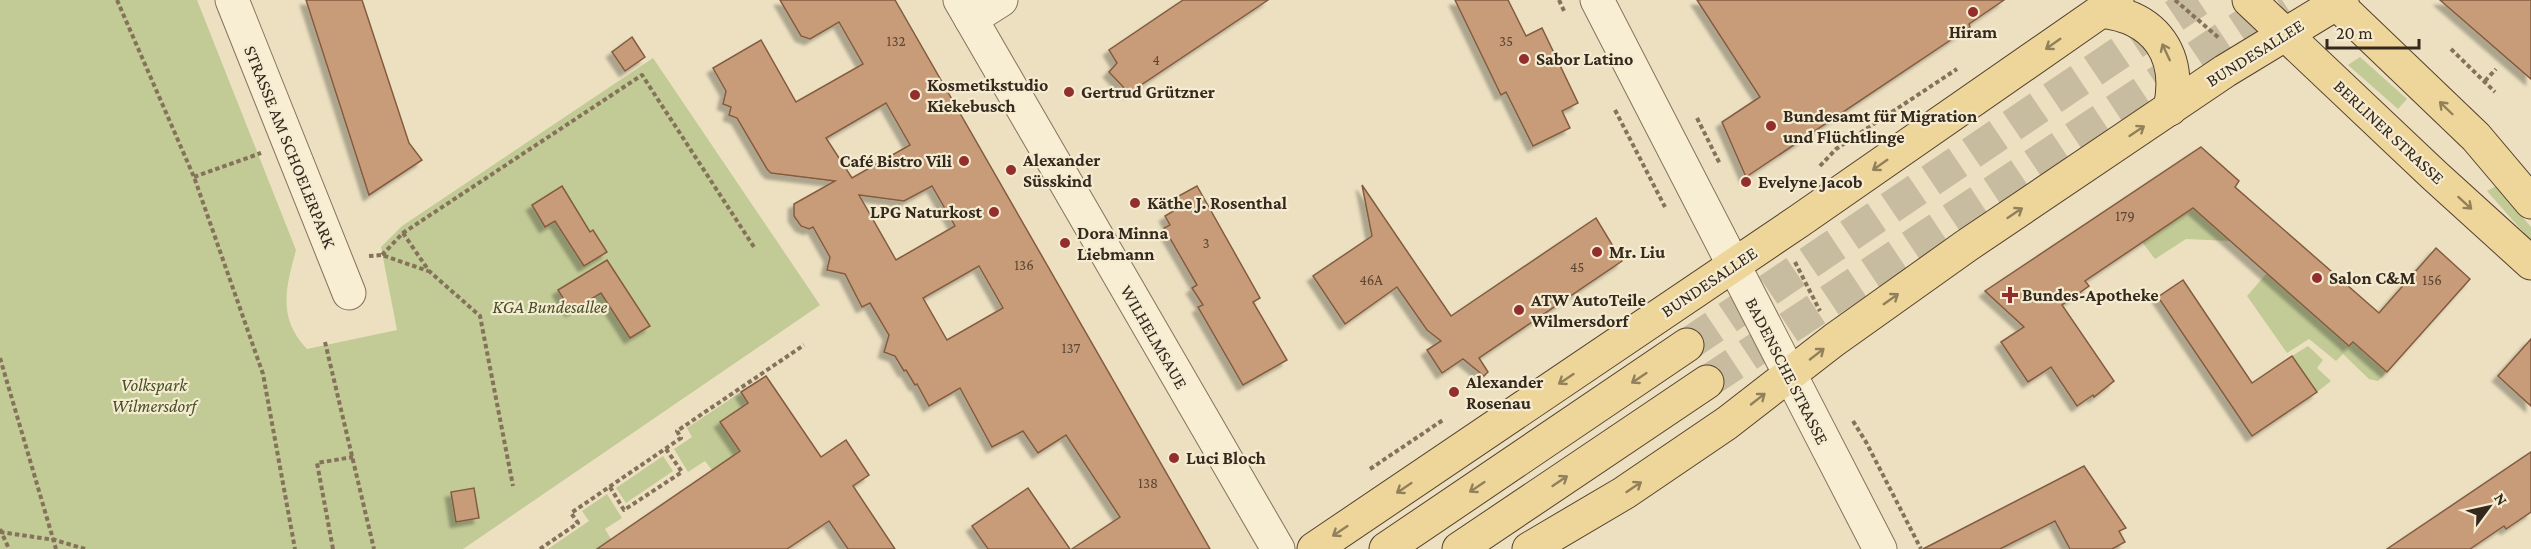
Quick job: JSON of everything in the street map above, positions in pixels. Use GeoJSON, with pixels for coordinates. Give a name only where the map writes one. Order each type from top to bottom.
{"type":"FeatureCollection","features":[{"type":"Feature","properties":{"kind":"main road","name":"BERLINER STRASSE"},"geometry":{"type":"LineString","coordinates":[[2249,0],[2531,263]]}},
{"type":"Feature","properties":{"kind":"main road","name":"BUNDESALLEE"},"geometry":{"type":"LineString","coordinates":[[1529,549],[1634,487],[1727,423],[1834,340],[1966,246],[2285,33],[2337,1]]}},
{"type":"Feature","properties":{"kind":"main road"},"geometry":{"type":"LineString","coordinates":[[2337,1],[2476,136],[2531,202]]}},
{"type":"Feature","properties":{"kind":"main road","name":"BUNDESALLEE"},"geometry":{"type":"LineString","coordinates":[[1314,549],[1733,266],[2109,5],[2119,13],[2135,19],[2150,29],[2162,43],[2170,59],[2174,76],[2170,109]]}},
{"type":"Feature","properties":{"kind":"main road"},"geometry":{"type":"LineString","coordinates":[[1386,549],[1687,345]]}},
{"type":"Feature","properties":{"kind":"main road"},"geometry":{"type":"LineString","coordinates":[[1459,549],[1707,382]]}},
{"type":"Feature","properties":{"kind":"street","name":"STRASSE AM SCHOELERPARK"},"geometry":{"type":"LineString","coordinates":[[232,0],[349,293]]}},
{"type":"Feature","properties":{"kind":"street"},"geometry":{"type":"LineString","coordinates":[[966,10],[1001,0]]}},
{"type":"Feature","properties":{"kind":"street","name":"BADENSCHE STRASSE"},"geometry":{"type":"LineString","coordinates":[[1597,0],[1880,549]]}},
{"type":"Feature","properties":{"kind":"street","name":"WILHELMSAUE"},"geometry":{"type":"LineString","coordinates":[[966,10],[1278,549]]}},
{"type":"Feature","properties":{"kind":"path"},"geometry":{"type":"LineString","coordinates":[[117,0],[194,177],[263,374],[295,549]]}},
{"type":"Feature","properties":{"kind":"path"},"geometry":{"type":"LineString","coordinates":[[2175,0],[2226,45]]}},
{"type":"Feature","properties":{"kind":"path"},"geometry":{"type":"LineString","coordinates":[[2451,49],[2495,92]]}},
{"type":"Feature","properties":{"kind":"path"},"geometry":{"type":"LineString","coordinates":[[2485,81],[2496,69]]}},
{"type":"Feature","properties":{"kind":"path"},"geometry":{"type":"LineString","coordinates":[[382,255],[403,233],[642,75],[754,247]]}},
{"type":"Feature","properties":{"kind":"path"},"geometry":{"type":"LineString","coordinates":[[194,177],[268,150]]}},
{"type":"Feature","properties":{"kind":"path"},"geometry":{"type":"LineString","coordinates":[[403,233],[429,271],[480,316],[513,486]]}},
{"type":"Feature","properties":{"kind":"path"},"geometry":{"type":"LineString","coordinates":[[369,256],[382,255],[429,271]]}},
{"type":"Feature","properties":{"kind":"path"},"geometry":{"type":"LineString","coordinates":[[1793,258],[1824,320]]}},
{"type":"Feature","properties":{"kind":"path"},"geometry":{"type":"LineString","coordinates":[[326,342],[374,549]]}},
{"type":"Feature","properties":{"kind":"path"},"geometry":{"type":"LineString","coordinates":[[540,549],[578,523],[571,513],[681,438],[676,431],[804,345]]}},
{"type":"Feature","properties":{"kind":"path"},"geometry":{"type":"LineString","coordinates":[[0,358],[57,549]]}},
{"type":"Feature","properties":{"kind":"path"},"geometry":{"type":"LineString","coordinates":[[1848,415],[1860,431],[1921,549]]}},
{"type":"Feature","properties":{"kind":"path"},"geometry":{"type":"LineString","coordinates":[[610,487],[624,510],[682,472],[666,449]]}},
{"type":"Feature","properties":{"kind":"path"},"geometry":{"type":"LineString","coordinates":[[333,549],[317,464],[353,457]]}},
{"type":"Feature","properties":{"kind":"path"},"geometry":{"type":"LineString","coordinates":[[0,531],[55,540],[85,549]]}},
{"type":"Feature","properties":{"kind":"path"},"geometry":{"type":"LineString","coordinates":[[0,531],[9,549]]}},
{"type":"Feature","properties":{"kind":"green space"},"geometry":{"type":"Polygon","coordinates":[[[0,0],[197,0],[296,250],[287,289],[288,314],[291,326],[307,349],[397,330],[381,247],[402,226],[653,58],[820,305],[463,549],[0,549],[0,0]]]}},
{"type":"Feature","properties":{"kind":"green space"},"geometry":{"type":"Polygon","coordinates":[[[2360,57],[2407,99],[2398,109],[2348,65],[2360,57]]]}},
{"type":"Feature","properties":{"kind":"green space"},"geometry":{"type":"Polygon","coordinates":[[[2496,186],[2531,227],[2531,241],[2487,191],[2496,186]]]}},
{"type":"Feature","properties":{"kind":"green space"},"geometry":{"type":"Polygon","coordinates":[[[2193,208],[2230,241],[2186,239],[2155,259],[2142,242],[2193,208]]]}},
{"type":"Feature","properties":{"kind":"green space"},"geometry":{"type":"Polygon","coordinates":[[[2267,273],[2349,346],[2353,342],[2387,372],[2378,381],[2369,379],[2343,354],[2336,361],[2309,339],[2287,353],[2247,296],[2267,273]]]}},
{"type":"Feature","properties":{"kind":"green space"},"geometry":{"type":"Polygon","coordinates":[[[2308,346],[2323,360],[2317,368],[2331,381],[2317,392],[2292,356],[2308,346]]]}},
{"type":"Feature","properties":{"kind":"green space"},"geometry":{"type":"Polygon","coordinates":[[[741,392],[748,403],[720,422],[750,465],[712,470],[705,461],[688,472],[674,449],[692,437],[687,428],[741,392]]]}},
{"type":"Feature","properties":{"kind":"green space"},"geometry":{"type":"Polygon","coordinates":[[[663,456],[673,471],[626,503],[616,488],[663,456]]]}},
{"type":"Feature","properties":{"kind":"green space"},"geometry":{"type":"Polygon","coordinates":[[[607,494],[622,518],[605,529],[611,539],[598,549],[548,549],[589,521],[582,511],[607,494]]]}},
{"type":"Feature","properties":{"kind":"building"},"geometry":{"type":"Polygon","coordinates":[[[306,0],[362,0],[409,143],[422,160],[369,195],[306,0]]]}},
{"type":"Feature","properties":{"kind":"building"},"geometry":{"type":"Polygon","coordinates":[[[780,0],[895,0],[1210,549],[1072,549],[1120,517],[1066,435],[1038,453],[1023,431],[992,447],[960,388],[929,406],[917,384],[915,385],[906,370],[904,371],[895,356],[884,352],[889,335],[870,303],[862,307],[845,274],[827,270],[830,257],[813,227],[809,229],[801,226],[794,216],[794,204],[835,181],[771,173],[737,118],[729,115],[731,107],[723,104],[726,91],[713,68],[761,40],[796,102],[863,64],[839,22],[810,39],[801,36],[780,0]],[[886,103],[826,138],[852,178],[910,145],[886,103]],[[932,186],[904,201],[859,195],[896,260],[955,226],[932,186]],[[979,266],[923,298],[947,340],[1003,308],[979,266]]]}},
{"type":"Feature","properties":{"kind":"building"},"geometry":{"type":"Polygon","coordinates":[[[1183,0],[1268,0],[1129,93],[1109,72],[1117,63],[1109,50],[1183,0]]]}},
{"type":"Feature","properties":{"kind":"building"},"geometry":{"type":"Polygon","coordinates":[[[1455,0],[1508,0],[1526,36],[1542,28],[1578,103],[1562,111],[1570,128],[1533,146],[1506,92],[1501,95],[1455,0]]]}},
{"type":"Feature","properties":{"kind":"building"},"geometry":{"type":"Polygon","coordinates":[[[1697,0],[2004,0],[1969,24],[1970,27],[1746,177],[1722,122],[1760,97],[1697,0]]]}},
{"type":"Feature","properties":{"kind":"building"},"geometry":{"type":"Polygon","coordinates":[[[2440,0],[2531,0],[2531,79],[2440,0]]]}},
{"type":"Feature","properties":{"kind":"building"},"geometry":{"type":"Polygon","coordinates":[[[632,37],[645,57],[625,71],[612,52],[632,37]]]}},
{"type":"Feature","properties":{"kind":"building"},"geometry":{"type":"Polygon","coordinates":[[[2201,147],[2239,181],[2235,187],[2379,313],[2436,248],[2470,279],[2387,372],[2353,342],[2349,346],[2193,208],[2085,281],[2089,286],[2062,305],[2114,381],[2094,397],[2093,395],[2077,406],[2051,367],[2028,382],[2001,342],[2024,327],[1985,291],[2201,147]]]}},
{"type":"Feature","properties":{"kind":"building"},"geometry":{"type":"Polygon","coordinates":[[[1362,185],[1451,316],[1596,218],[1622,261],[1479,358],[1488,372],[1484,376],[1463,359],[1442,373],[1427,350],[1441,341],[1427,330],[1397,287],[1345,324],[1313,276],[1372,236],[1362,185]]]}},
{"type":"Feature","properties":{"kind":"building"},"geometry":{"type":"Polygon","coordinates":[[[562,186],[590,232],[593,230],[607,252],[584,266],[555,221],[545,227],[532,205],[562,186]]]}},
{"type":"Feature","properties":{"kind":"building"},"geometry":{"type":"Polygon","coordinates":[[[1197,186],[1260,298],[1253,302],[1287,360],[1243,385],[1198,307],[1203,305],[1192,288],[1197,285],[1164,228],[1170,225],[1165,216],[1180,207],[1175,198],[1197,186]]]}},
{"type":"Feature","properties":{"kind":"building"},"geometry":{"type":"Polygon","coordinates":[[[607,260],[650,326],[630,338],[601,293],[571,311],[558,290],[607,260]]]}},
{"type":"Feature","properties":{"kind":"building"},"geometry":{"type":"Polygon","coordinates":[[[2183,280],[2252,383],[2292,356],[2317,392],[2252,436],[2158,297],[2183,280]]]}},
{"type":"Feature","properties":{"kind":"building"},"geometry":{"type":"Polygon","coordinates":[[[2531,339],[2531,406],[2498,376],[2531,339]]]}},
{"type":"Feature","properties":{"kind":"building"},"geometry":{"type":"Polygon","coordinates":[[[766,376],[821,457],[846,440],[869,475],[853,486],[895,549],[848,549],[829,521],[787,549],[597,549],[740,451],[720,422],[748,403],[741,392],[766,376]]]}},
{"type":"Feature","properties":{"kind":"building"},"geometry":{"type":"Polygon","coordinates":[[[2531,452],[2531,512],[2506,529],[2504,526],[2470,549],[2387,549],[2531,452]]]}},
{"type":"Feature","properties":{"kind":"building"},"geometry":{"type":"Polygon","coordinates":[[[2084,466],[2126,528],[2119,531],[2125,542],[2112,549],[2070,549],[2055,521],[2000,549],[1923,549],[2084,466]]]}},
{"type":"Feature","properties":{"kind":"building"},"geometry":{"type":"Polygon","coordinates":[[[474,488],[479,518],[456,522],[451,492],[474,488]]]}},
{"type":"Feature","properties":{"kind":"building"},"geometry":{"type":"Polygon","coordinates":[[[1028,488],[1070,549],[988,549],[972,526],[1028,488]]]}},
{"type":"Feature","properties":{"kind":"tunnel"},"geometry":{"type":"LineString","coordinates":[[1687,345],[2198,0]]}},
{"type":"Feature","properties":{"kind":"tunnel"},"geometry":{"type":"LineString","coordinates":[[1707,382],[2282,0]]}},
{"type":"Feature","properties":{"kind":"place","name":"Hiram"},"geometry":{"type":"Point","coordinates":[1973,12]}},
{"type":"Feature","properties":{"kind":"place","name":"Sabor Latino"},"geometry":{"type":"Point","coordinates":[1524,59]}},
{"type":"Feature","properties":{"kind":"place","name":"Gertrud Grützner"},"geometry":{"type":"Point","coordinates":[1069,92]}},
{"type":"Feature","properties":{"kind":"place","name":"Kosmetikstudio Kiekebusch"},"geometry":{"type":"Point","coordinates":[915,95]}},
{"type":"Feature","properties":{"kind":"place","name":"Bundesamt für Migration und Flüchtlinge"},"geometry":{"type":"Point","coordinates":[1771,126]}},
{"type":"Feature","properties":{"kind":"place","name":"Café Bistro Vili"},"geometry":{"type":"Point","coordinates":[964,161]}},
{"type":"Feature","properties":{"kind":"place","name":"Alexander Süsskind"},"geometry":{"type":"Point","coordinates":[1011,170]}},
{"type":"Feature","properties":{"kind":"place","name":"Evelyne Jacob"},"geometry":{"type":"Point","coordinates":[1746,182]}},
{"type":"Feature","properties":{"kind":"place","name":"Käthe J. Rosenthal"},"geometry":{"type":"Point","coordinates":[1135,203]}},
{"type":"Feature","properties":{"kind":"place","name":"LPG Naturkost"},"geometry":{"type":"Point","coordinates":[994,212]}},
{"type":"Feature","properties":{"kind":"place","name":"Dora Minna Liebmann"},"geometry":{"type":"Point","coordinates":[1065,243]}},
{"type":"Feature","properties":{"kind":"place","name":"Mr. Liu"},"geometry":{"type":"Point","coordinates":[1597,252]}},
{"type":"Feature","properties":{"kind":"place","name":"Salon C&M"},"geometry":{"type":"Point","coordinates":[2317,278]}},
{"type":"Feature","properties":{"kind":"place","name":"Bundes-Apotheke"},"geometry":{"type":"Point","coordinates":[2010,295]}},
{"type":"Feature","properties":{"kind":"place","name":"ATW AutoTeile Wilmersdorf"},"geometry":{"type":"Point","coordinates":[1519,310]}},
{"type":"Feature","properties":{"kind":"place","name":"Alexander Rosenau"},"geometry":{"type":"Point","coordinates":[1454,392]}},
{"type":"Feature","properties":{"kind":"place","name":"Luci Bloch"},"geometry":{"type":"Point","coordinates":[1174,458]}},
{"type":"Feature","properties":{"kind":"park label","name":"KGA Bundesallee"},"geometry":{"type":"Point","coordinates":[550,307]}},
{"type":"Feature","properties":{"kind":"park label","name":"Volkspark Wilmersdorf"},"geometry":{"type":"Point","coordinates":[154,395]}}]}
